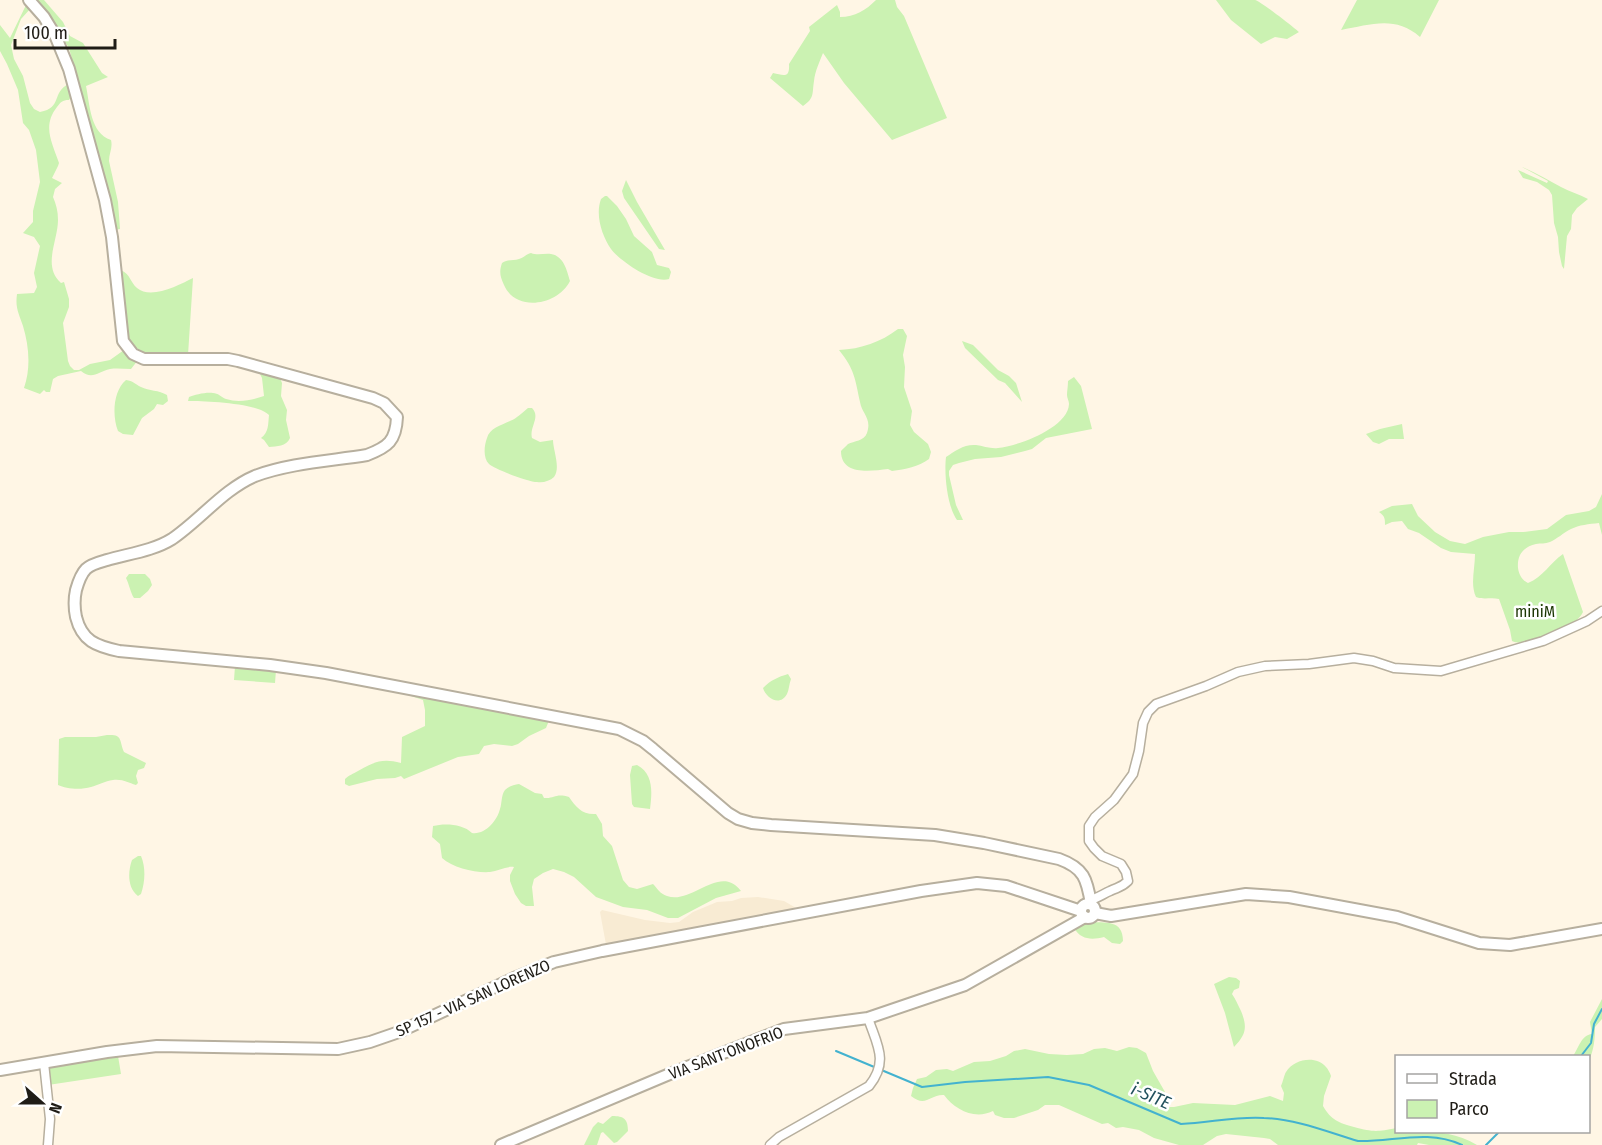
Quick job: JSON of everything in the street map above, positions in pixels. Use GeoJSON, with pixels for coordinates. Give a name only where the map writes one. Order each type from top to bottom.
{"type":"FeatureCollection","features":[{"type":"Feature","properties":{"kind":"street"},"geometry":{"type":"LineString","coordinates":[[29,0],[55,35],[69,69],[105,200],[117,271],[121,329],[123,341],[128,349],[133,354],[144,358],[238,361],[373,398],[384,403],[397,417],[394,437],[379,450],[367,455],[279,468],[255,476],[234,488],[169,541],[96,563],[86,569],[78,583],[74,600],[80,631],[89,640],[102,647],[118,651],[270,665],[326,673],[612,727],[643,741],[710,800],[738,819],[771,825],[935,835],[1051,857],[1070,863],[1080,870],[1086,879],[1088,909]]}},
{"type":"Feature","properties":{"kind":"street"},"geometry":{"type":"LineString","coordinates":[[1088,909],[1099,898],[1111,890],[1121,888],[1128,881],[1121,864],[1102,856],[1089,841],[1089,826],[1095,817],[1114,800],[1132,774],[1139,751],[1143,723],[1148,712],[1156,704],[1238,672],[1265,666],[1309,664],[1354,658],[1394,668],[1441,671],[1543,641],[1587,621],[1602,611]]}},
{"type":"Feature","properties":{"kind":"street","name":"SP 157 - VIA SAN LORENZO"},"geometry":{"type":"LineString","coordinates":[[0,1070],[157,1046],[338,1049],[370,1042],[399,1032],[514,978],[554,962],[921,891],[977,883],[1006,886],[1111,916],[1246,894],[1289,897],[1397,917],[1479,943],[1510,945],[1602,929]]}},
{"type":"Feature","properties":{"kind":"street","name":"VIA SANT'ONOFRIO"},"geometry":{"type":"LineString","coordinates":[[501,1145],[783,1029],[868,1018],[965,985],[1088,909]]}},
{"type":"Feature","properties":{"kind":"street"},"geometry":{"type":"LineString","coordinates":[[770,1145],[869,1086],[875,1080],[881,1056],[868,1018]]}},
{"type":"Feature","properties":{"kind":"street"},"geometry":{"type":"LineString","coordinates":[[44,1063],[51,1119],[48,1145]]}},
{"type":"Feature","properties":{"kind":"shaded area"},"geometry":{"type":"Polygon","coordinates":[[[758,897],[784,901],[803,912],[607,950],[600,912],[602,910],[670,923],[679,922],[693,912],[717,902],[758,897]]]}},
{"type":"Feature","properties":{"kind":"green space"},"geometry":{"type":"Polygon","coordinates":[[[35,0],[44,0],[63,22],[70,36],[83,43],[102,73],[108,77],[86,86],[95,125],[104,136],[111,140],[109,161],[118,202],[120,229],[115,230],[69,48],[35,0]]]}},
{"type":"Feature","properties":{"kind":"green space"},"geometry":{"type":"Polygon","coordinates":[[[876,0],[895,0],[947,118],[892,140],[844,83],[823,53],[815,74],[811,98],[803,106],[770,78],[773,73],[787,74],[789,64],[810,31],[809,27],[837,5],[840,17],[845,17],[860,12],[876,0]]]}},
{"type":"Feature","properties":{"kind":"green space"},"geometry":{"type":"Polygon","coordinates":[[[1216,0],[1255,0],[1299,32],[1287,39],[1275,37],[1261,44],[1231,20],[1216,0]]]}},
{"type":"Feature","properties":{"kind":"green space"},"geometry":{"type":"Polygon","coordinates":[[[1357,0],[1439,0],[1420,37],[1401,26],[1382,23],[1341,30],[1357,0]]]}},
{"type":"Feature","properties":{"kind":"green space"},"geometry":{"type":"Polygon","coordinates":[[[27,3],[31,8],[21,19],[11,45],[30,103],[40,112],[47,110],[55,103],[60,91],[69,84],[72,95],[69,100],[62,102],[52,114],[49,128],[59,163],[52,178],[62,183],[55,189],[53,197],[58,220],[52,261],[55,276],[61,283],[64,282],[69,299],[69,307],[63,323],[68,361],[74,370],[79,370],[90,364],[110,360],[124,350],[138,360],[131,369],[110,369],[92,375],[81,371],[58,376],[53,379],[50,392],[44,390],[40,394],[24,388],[28,373],[28,349],[18,311],[17,294],[34,293],[37,287],[34,273],[40,246],[34,237],[23,233],[33,222],[33,211],[40,182],[36,150],[29,130],[23,123],[18,90],[0,51],[0,25],[10,38],[27,3]]]}},
{"type":"Feature","properties":{"kind":"green space"},"geometry":{"type":"Polygon","coordinates":[[[1522,167],[1588,199],[1572,215],[1571,229],[1567,236],[1564,269],[1554,223],[1552,195],[1549,190],[1537,182],[1523,178],[1518,170],[1547,183],[1548,181],[1522,167]]]}},
{"type":"Feature","properties":{"kind":"green space"},"geometry":{"type":"Polygon","coordinates":[[[626,180],[665,250],[659,249],[624,198],[622,191],[626,180]]]}},
{"type":"Feature","properties":{"kind":"green space"},"geometry":{"type":"Polygon","coordinates":[[[605,196],[617,206],[634,236],[652,252],[657,265],[669,268],[671,272],[669,279],[655,278],[638,271],[611,249],[602,232],[599,218],[599,205],[605,196]]]}},
{"type":"Feature","properties":{"kind":"green space"},"geometry":{"type":"Polygon","coordinates":[[[531,253],[555,255],[564,264],[570,281],[556,296],[547,300],[527,302],[518,300],[504,285],[500,274],[502,263],[531,253]]]}},
{"type":"Feature","properties":{"kind":"green space"},"geometry":{"type":"Polygon","coordinates":[[[121,270],[127,274],[137,288],[150,292],[165,290],[193,278],[188,355],[147,355],[132,345],[125,331],[121,270]]]}},
{"type":"Feature","properties":{"kind":"green space"},"geometry":{"type":"Polygon","coordinates":[[[898,329],[903,329],[907,336],[903,355],[904,387],[912,411],[910,425],[914,432],[928,444],[931,452],[929,459],[916,466],[892,471],[888,469],[866,471],[851,468],[842,459],[841,451],[848,444],[864,438],[868,424],[851,369],[839,350],[870,344],[898,329]]]}},
{"type":"Feature","properties":{"kind":"green space"},"geometry":{"type":"Polygon","coordinates":[[[962,341],[973,345],[998,370],[1016,383],[1022,402],[1005,383],[998,380],[965,348],[962,341]]]}},
{"type":"Feature","properties":{"kind":"green space"},"geometry":{"type":"Polygon","coordinates":[[[258,370],[279,376],[282,383],[281,396],[287,410],[286,420],[290,438],[281,446],[269,447],[261,438],[267,430],[269,415],[263,411],[231,404],[188,401],[189,397],[207,393],[215,393],[236,401],[264,396],[262,378],[258,370]]]}},
{"type":"Feature","properties":{"kind":"green space"},"geometry":{"type":"Polygon","coordinates":[[[1074,377],[1081,386],[1092,429],[1046,438],[1032,449],[1025,451],[953,465],[949,475],[956,505],[963,520],[957,520],[947,490],[946,457],[968,446],[1007,447],[1029,440],[1051,428],[1066,413],[1069,404],[1068,381],[1074,377]]]}},
{"type":"Feature","properties":{"kind":"green space"},"geometry":{"type":"Polygon","coordinates":[[[126,380],[164,393],[168,401],[163,405],[157,404],[142,418],[133,435],[118,431],[115,418],[116,397],[126,380]]]}},
{"type":"Feature","properties":{"kind":"green space"},"geometry":{"type":"Polygon","coordinates":[[[528,408],[532,408],[535,415],[532,438],[540,442],[553,440],[557,469],[554,477],[544,482],[527,480],[497,469],[489,464],[485,455],[489,434],[528,408]]]}},
{"type":"Feature","properties":{"kind":"green space"},"geometry":{"type":"Polygon","coordinates":[[[1402,424],[1404,439],[1389,439],[1379,444],[1373,442],[1366,434],[1380,429],[1402,424]]]}},
{"type":"Feature","properties":{"kind":"green space","name":"miniM"},"geometry":{"type":"Polygon","coordinates":[[[1602,494],[1602,535],[1599,523],[1581,526],[1571,529],[1550,542],[1528,547],[1520,555],[1519,573],[1528,583],[1563,554],[1583,612],[1579,618],[1562,630],[1539,639],[1519,643],[1512,641],[1499,599],[1476,597],[1473,582],[1475,554],[1451,552],[1441,548],[1419,533],[1408,529],[1402,521],[1385,525],[1384,518],[1379,512],[1392,506],[1412,504],[1418,516],[1435,532],[1450,541],[1465,544],[1483,537],[1509,532],[1547,529],[1566,515],[1589,511],[1596,507],[1602,494]]]}},
{"type":"Feature","properties":{"kind":"green space"},"geometry":{"type":"Polygon","coordinates":[[[129,574],[145,574],[150,579],[152,585],[140,598],[134,598],[132,594],[126,578],[129,574]]]}},
{"type":"Feature","properties":{"kind":"green space"},"geometry":{"type":"Polygon","coordinates":[[[235,666],[276,670],[275,683],[234,680],[235,666]]]}},
{"type":"Feature","properties":{"kind":"green space"},"geometry":{"type":"Polygon","coordinates":[[[788,674],[791,679],[784,698],[774,700],[770,698],[763,688],[775,679],[788,674]]]}},
{"type":"Feature","properties":{"kind":"green space"},"geometry":{"type":"Polygon","coordinates":[[[414,692],[550,718],[546,728],[512,746],[494,744],[484,746],[479,754],[458,757],[404,779],[401,776],[349,786],[345,784],[348,776],[374,763],[389,761],[401,763],[402,737],[425,726],[423,700],[411,696],[414,692]]]}},
{"type":"Feature","properties":{"kind":"green space"},"geometry":{"type":"Polygon","coordinates":[[[107,735],[118,737],[124,752],[146,763],[144,768],[138,770],[136,776],[138,783],[136,785],[113,780],[78,789],[58,785],[59,739],[107,735]]]}},
{"type":"Feature","properties":{"kind":"green space"},"geometry":{"type":"Polygon","coordinates":[[[637,765],[646,773],[651,784],[650,809],[634,807],[632,804],[630,775],[632,766],[637,765]]]}},
{"type":"Feature","properties":{"kind":"green space"},"geometry":{"type":"Polygon","coordinates":[[[519,784],[535,793],[542,794],[544,798],[569,797],[583,812],[596,814],[602,824],[603,836],[612,846],[623,880],[629,887],[637,889],[653,884],[665,895],[676,897],[724,881],[733,884],[741,891],[716,898],[678,918],[668,918],[647,910],[623,907],[596,897],[574,877],[553,869],[534,879],[532,887],[534,906],[526,906],[515,894],[510,881],[514,867],[484,872],[458,867],[442,858],[440,844],[432,837],[433,826],[438,825],[459,826],[472,833],[486,829],[498,814],[505,790],[519,784]]]}},
{"type":"Feature","properties":{"kind":"green space"},"geometry":{"type":"Polygon","coordinates":[[[141,856],[143,861],[144,875],[141,894],[138,896],[132,889],[129,874],[132,860],[141,856]]]}},
{"type":"Feature","properties":{"kind":"green space"},"geometry":{"type":"Polygon","coordinates":[[[1088,922],[1116,926],[1120,929],[1123,941],[1120,944],[1112,943],[1104,937],[1091,939],[1083,937],[1074,928],[1088,922]]]}},
{"type":"Feature","properties":{"kind":"green space"},"geometry":{"type":"Polygon","coordinates":[[[1229,977],[1240,981],[1239,988],[1232,994],[1241,1011],[1245,1026],[1244,1034],[1234,1047],[1214,984],[1229,977]]]}},
{"type":"Feature","properties":{"kind":"green space"},"geometry":{"type":"Polygon","coordinates":[[[1602,999],[1602,1019],[1595,1027],[1590,1057],[1590,1055],[1574,1055],[1583,1039],[1592,1034],[1590,1022],[1602,999]]]}},
{"type":"Feature","properties":{"kind":"green space"},"geometry":{"type":"Polygon","coordinates":[[[1129,1047],[1146,1053],[1165,1092],[1158,1107],[1174,1107],[1193,1103],[1235,1105],[1270,1096],[1283,1101],[1284,1093],[1281,1086],[1286,1072],[1294,1064],[1311,1060],[1322,1063],[1330,1072],[1323,1106],[1332,1118],[1371,1131],[1395,1128],[1395,1133],[1447,1134],[1477,1145],[1418,1143],[1417,1145],[1278,1145],[1270,1139],[1226,1134],[1217,1136],[1203,1145],[1179,1145],[1154,1138],[1139,1130],[1116,1128],[1108,1123],[1102,1124],[1059,1105],[1045,1105],[1038,1110],[1014,1118],[1004,1118],[995,1115],[993,1111],[986,1114],[966,1112],[944,1095],[924,1101],[911,1096],[917,1079],[926,1077],[936,1070],[953,1071],[974,1062],[990,1061],[1006,1056],[1014,1051],[1025,1049],[1067,1055],[1083,1054],[1094,1049],[1105,1048],[1117,1051],[1129,1047]]]}},
{"type":"Feature","properties":{"kind":"green space"},"geometry":{"type":"Polygon","coordinates":[[[118,1056],[121,1074],[48,1085],[47,1068],[118,1056]]]}},
{"type":"Feature","properties":{"kind":"green space"},"geometry":{"type":"Polygon","coordinates":[[[612,1116],[624,1119],[628,1131],[614,1143],[603,1132],[597,1145],[584,1145],[593,1127],[598,1122],[603,1124],[612,1116]]]}},
{"type":"Feature","properties":{"kind":"waterway"},"geometry":{"type":"LineString","coordinates":[[1582,1055],[1591,1043],[1594,1024],[1602,1009]]}},
{"type":"Feature","properties":{"kind":"waterway","name":"i-SITE"},"geometry":{"type":"LineString","coordinates":[[836,1051],[922,1087],[1048,1077],[1089,1085],[1181,1124],[1264,1118],[1300,1123],[1358,1141],[1423,1137],[1449,1140],[1462,1145]]}},
{"type":"Feature","properties":{"kind":"waterway"},"geometry":{"type":"LineString","coordinates":[[1486,1145],[1498,1133]]}}]}
